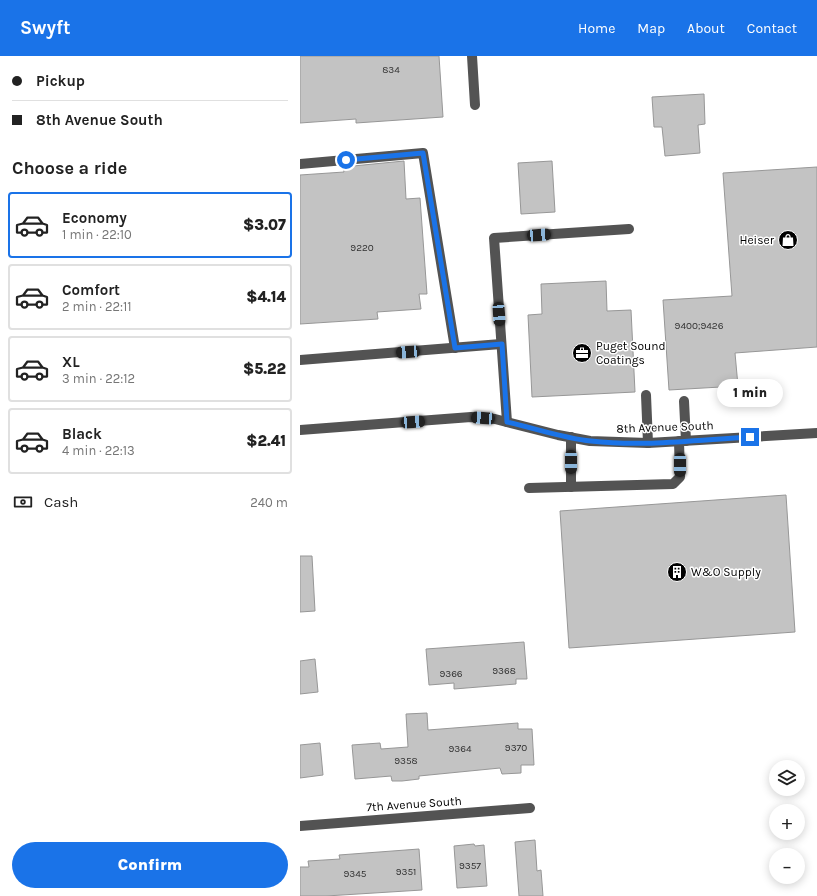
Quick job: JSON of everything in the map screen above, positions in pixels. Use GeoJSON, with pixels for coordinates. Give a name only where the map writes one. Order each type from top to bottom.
{"type":"FeatureCollection","features":[{"type":"Feature","properties":{"kind":"street"},"geometry":{"type":"LineString","coordinates":[[472,56],[475,105]]}},
{"type":"Feature","properties":{"kind":"street"},"geometry":{"type":"LineString","coordinates":[[300,164],[423,153],[455,348]]}},
{"type":"Feature","properties":{"kind":"street"},"geometry":{"type":"LineString","coordinates":[[507,422],[494,238],[629,229]]}},
{"type":"Feature","properties":{"kind":"street"},"geometry":{"type":"LineString","coordinates":[[300,360],[502,344]]}},
{"type":"Feature","properties":{"kind":"street"},"geometry":{"type":"LineString","coordinates":[[646,395],[648,443]]}},
{"type":"Feature","properties":{"kind":"street"},"geometry":{"type":"LineString","coordinates":[[529,488],[673,484],[680,477],[684,401]]}},
{"type":"Feature","properties":{"kind":"street","name":"8th Avenue South"},"geometry":{"type":"LineString","coordinates":[[300,430],[471,417],[495,419],[590,441],[648,443],[817,433]]}},
{"type":"Feature","properties":{"kind":"street"},"geometry":{"type":"LineString","coordinates":[[571,437],[571,487]]}},
{"type":"Feature","properties":{"kind":"street","name":"7th Avenue South"},"geometry":{"type":"LineString","coordinates":[[300,826],[530,808]]}},
{"type":"Feature","properties":{"kind":"building"},"geometry":{"type":"Polygon","coordinates":[[[300,56],[439,56],[443,117],[356,123],[356,119],[300,123],[300,56]]]}},
{"type":"Feature","properties":{"kind":"building"},"geometry":{"type":"Polygon","coordinates":[[[704,94],[705,124],[698,125],[700,153],[665,156],[662,127],[654,127],[652,97],[704,94]]]}},
{"type":"Feature","properties":{"kind":"building"},"geometry":{"type":"Polygon","coordinates":[[[404,161],[406,199],[420,198],[427,294],[419,294],[421,309],[377,312],[378,319],[300,324],[300,175],[344,172],[343,167],[404,161]]]}},
{"type":"Feature","properties":{"kind":"building"},"geometry":{"type":"Polygon","coordinates":[[[552,161],[555,212],[521,214],[518,163],[552,161]]]}},
{"type":"Feature","properties":{"kind":"building"},"geometry":{"type":"Polygon","coordinates":[[[817,167],[817,347],[735,353],[738,386],[669,390],[663,300],[732,296],[723,173],[817,167]]]}},
{"type":"Feature","properties":{"kind":"building","name":"Puget Sound Coatings"},"geometry":{"type":"Polygon","coordinates":[[[606,281],[607,311],[631,310],[635,392],[532,397],[528,315],[542,314],[541,284],[606,281]]]}},
{"type":"Feature","properties":{"kind":"building","name":"W&O Supply"},"geometry":{"type":"Polygon","coordinates":[[[786,495],[795,632],[569,648],[560,511],[786,495]]]}},
{"type":"Feature","properties":{"kind":"building"},"geometry":{"type":"Polygon","coordinates":[[[300,556],[312,556],[315,611],[300,612],[300,556]]]}},
{"type":"Feature","properties":{"kind":"building"},"geometry":{"type":"Polygon","coordinates":[[[524,642],[527,679],[516,679],[516,684],[454,689],[454,683],[429,685],[426,649],[524,642]]]}},
{"type":"Feature","properties":{"kind":"building"},"geometry":{"type":"Polygon","coordinates":[[[315,659],[318,692],[300,694],[300,661],[315,659]]]}},
{"type":"Feature","properties":{"kind":"building"},"geometry":{"type":"Polygon","coordinates":[[[427,713],[428,730],[518,723],[518,729],[532,729],[534,765],[521,765],[521,773],[502,774],[500,768],[419,776],[419,779],[402,781],[392,781],[391,776],[355,779],[352,745],[380,743],[381,749],[408,747],[406,714],[427,713]]]}},
{"type":"Feature","properties":{"kind":"building"},"geometry":{"type":"Polygon","coordinates":[[[320,743],[323,775],[300,778],[300,745],[320,743]]]}},
{"type":"Feature","properties":{"kind":"building"},"geometry":{"type":"Polygon","coordinates":[[[535,840],[537,871],[541,870],[543,896],[519,896],[515,842],[535,840]]]}},
{"type":"Feature","properties":{"kind":"building"},"geometry":{"type":"Polygon","coordinates":[[[474,844],[475,846],[484,845],[487,886],[457,888],[454,846],[474,844]]]}},
{"type":"Feature","properties":{"kind":"building"},"geometry":{"type":"Polygon","coordinates":[[[419,849],[422,890],[326,896],[300,896],[300,867],[309,867],[308,861],[340,859],[339,855],[419,849]]]}},
{"type":"Feature","properties":{"kind":"place","name":"Heiser"},"geometry":{"type":"Point","coordinates":[788,240]}},
{"type":"Feature","properties":{"kind":"place","name":"Puget Sound Coatings"},"geometry":{"type":"Point","coordinates":[582,353]}},
{"type":"Feature","properties":{"kind":"place","name":"W&O Supply"},"geometry":{"type":"Point","coordinates":[677,572]}},
{"type":"Feature","properties":{"kind":"route"},"geometry":{"type":"LineString","coordinates":[[346,160],[423,153],[455,348],[502,344],[507,422],[558,435],[590,441],[648,443],[750,437]]}}]}
